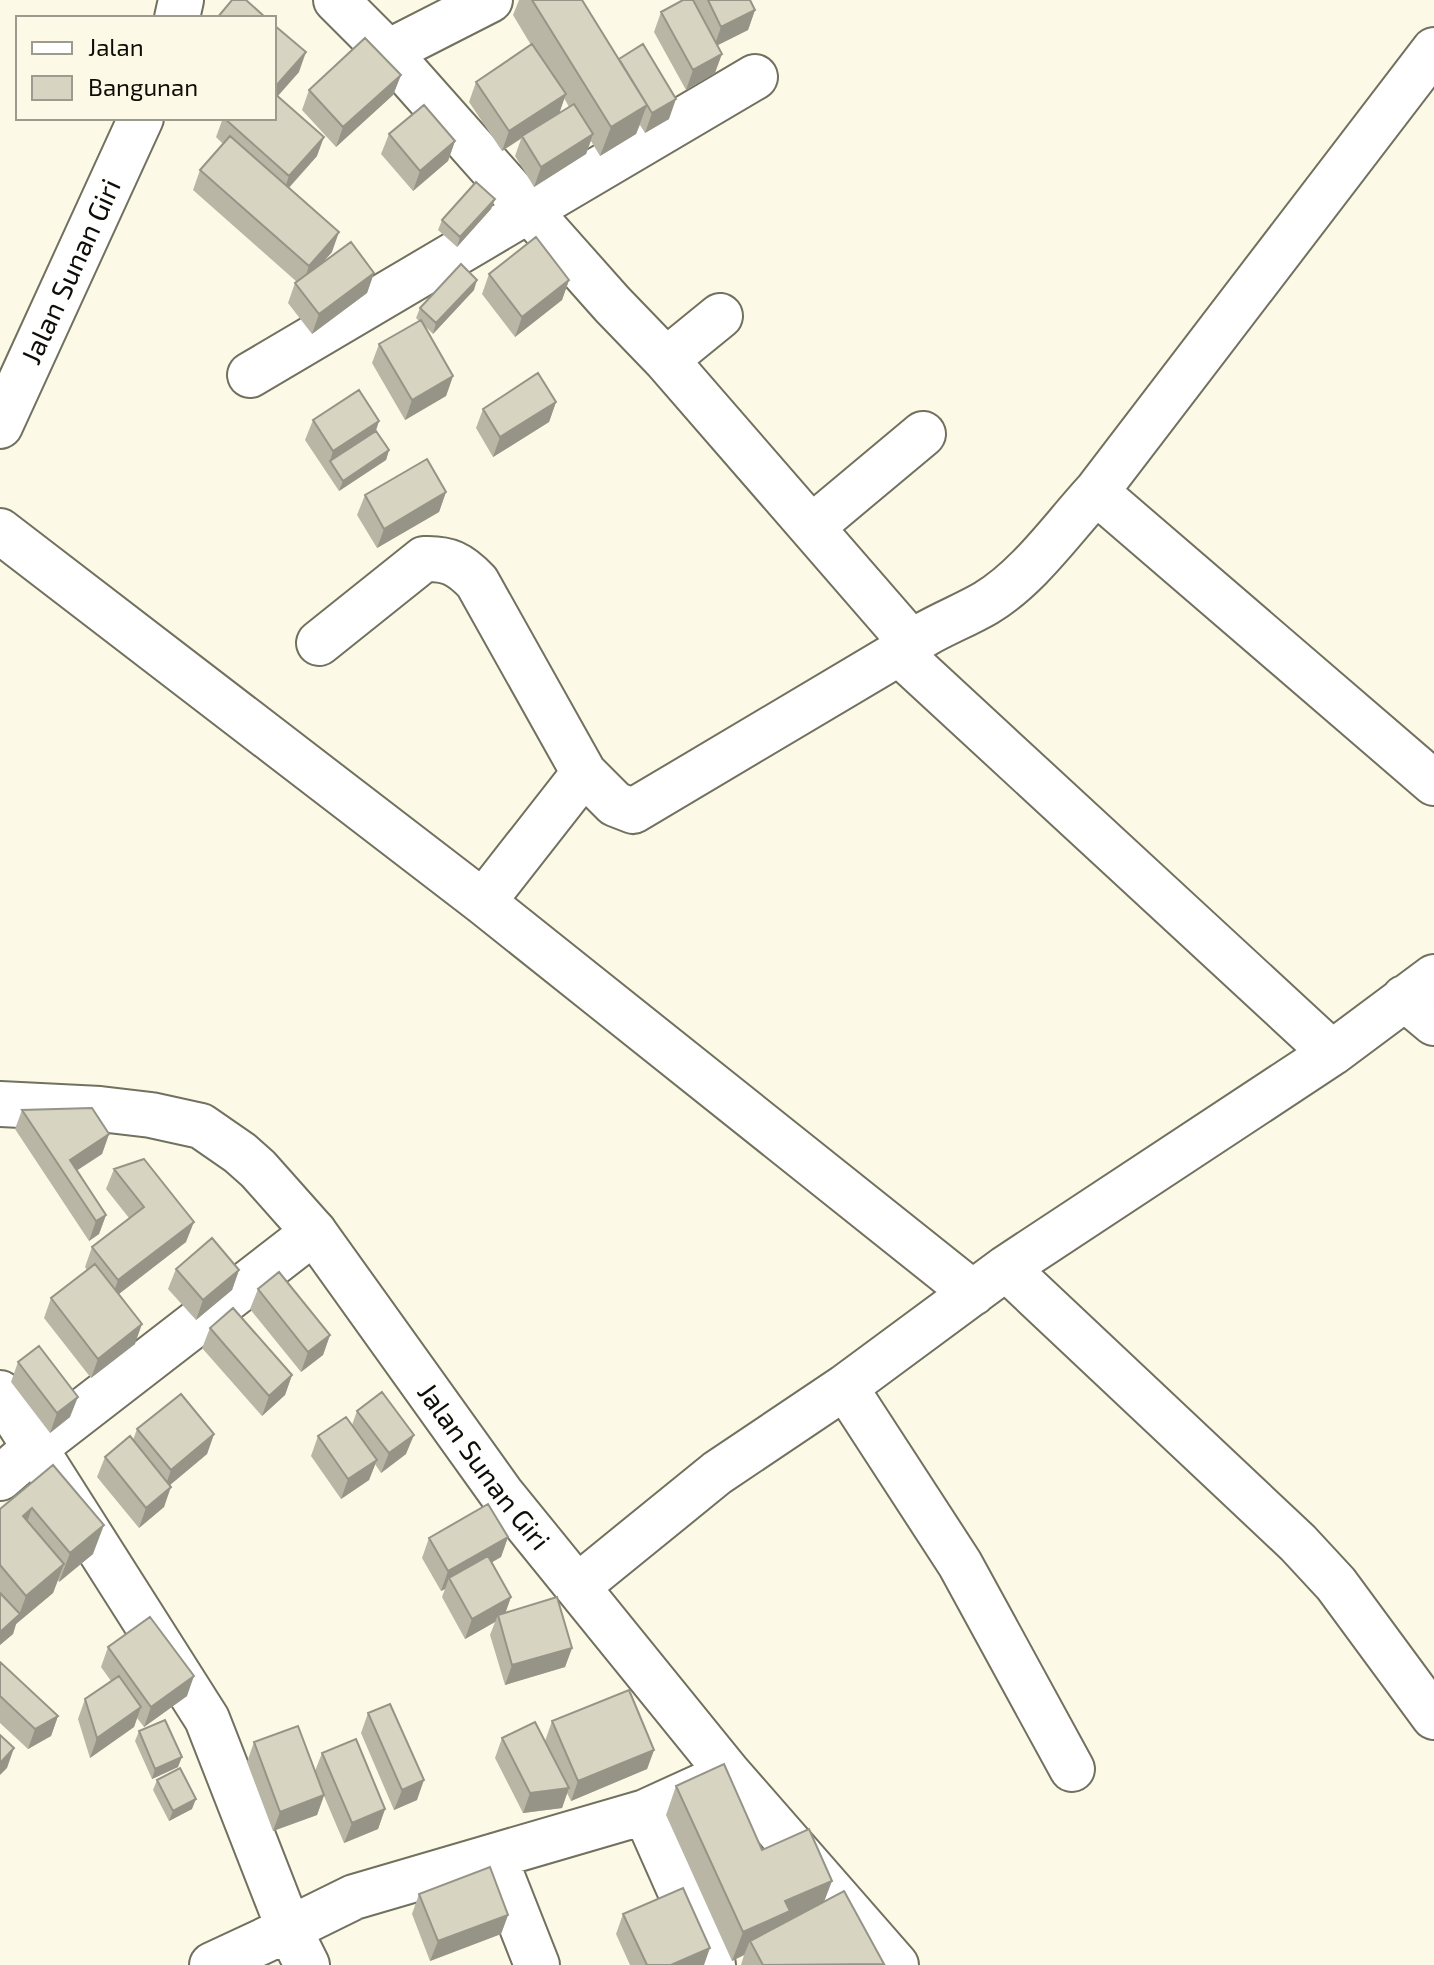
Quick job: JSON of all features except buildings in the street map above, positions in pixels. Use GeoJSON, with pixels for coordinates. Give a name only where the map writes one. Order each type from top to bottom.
{"type":"FeatureCollection","features":[{"type":"Feature","properties":{"kind":"street"},"geometry":{"type":"LineString","coordinates":[[336,0],[388,52],[813,526],[905,647],[1332,1053]]}},
{"type":"Feature","properties":{"kind":"street"},"geometry":{"type":"LineString","coordinates":[[388,52],[490,0]]}},
{"type":"Feature","properties":{"kind":"street"},"geometry":{"type":"LineString","coordinates":[[319,643],[424,559],[451,561],[465,569],[477,582],[584,773],[615,804],[633,811],[905,647],[987,603],[1010,586],[1096,492],[1434,50]]}},
{"type":"Feature","properties":{"kind":"street"},"geometry":{"type":"LineString","coordinates":[[250,375],[755,77]]}},
{"type":"Feature","properties":{"kind":"street","name":"Jalan Sunan Giri"},"geometry":{"type":"LineString","coordinates":[[0,426],[140,120]]}},
{"type":"Feature","properties":{"kind":"street"},"geometry":{"type":"LineString","coordinates":[[666,360],[720,316]]}},
{"type":"Feature","properties":{"kind":"street"},"geometry":{"type":"LineString","coordinates":[[813,526],[923,434]]}},
{"type":"Feature","properties":{"kind":"street"},"geometry":{"type":"LineString","coordinates":[[1096,492],[1434,783]]}},
{"type":"Feature","properties":{"kind":"street"},"geometry":{"type":"LineString","coordinates":[[0,531],[483,902],[989,1280],[1307,1553],[1336,1584],[1434,1717]]}},
{"type":"Feature","properties":{"kind":"street"},"geometry":{"type":"LineString","coordinates":[[483,902],[584,773]]}},
{"type":"Feature","properties":{"kind":"street"},"geometry":{"type":"LineString","coordinates":[[578,1586],[717,1473],[845,1387],[989,1280],[1332,1053],[1424,999]]}},
{"type":"Feature","properties":{"kind":"street","name":"Jalan Sunan Giri"},"geometry":{"type":"LineString","coordinates":[[0,1104],[100,1109],[151,1115],[201,1126],[249,1161],[314,1232],[501,1493],[729,1774],[896,1965]]}},
{"type":"Feature","properties":{"kind":"street"},"geometry":{"type":"LineString","coordinates":[[0,1478],[314,1232]]}},
{"type":"Feature","properties":{"kind":"street"},"geometry":{"type":"LineString","coordinates":[[845,1387],[960,1564],[1072,1769]]}},
{"type":"Feature","properties":{"kind":"street"},"geometry":{"type":"LineString","coordinates":[[0,1393],[207,1719],[298,1947]]}},
{"type":"Feature","properties":{"kind":"street"},"geometry":{"type":"LineString","coordinates":[[212,1965],[298,1947],[354,1897],[645,1812],[729,1774]]}},
{"type":"Feature","properties":{"kind":"street"},"geometry":{"type":"LineString","coordinates":[[645,1812],[713,1965]]}},
{"type":"Feature","properties":{"kind":"street"},"geometry":{"type":"LineString","coordinates":[[494,1856],[537,1965]]}}]}
